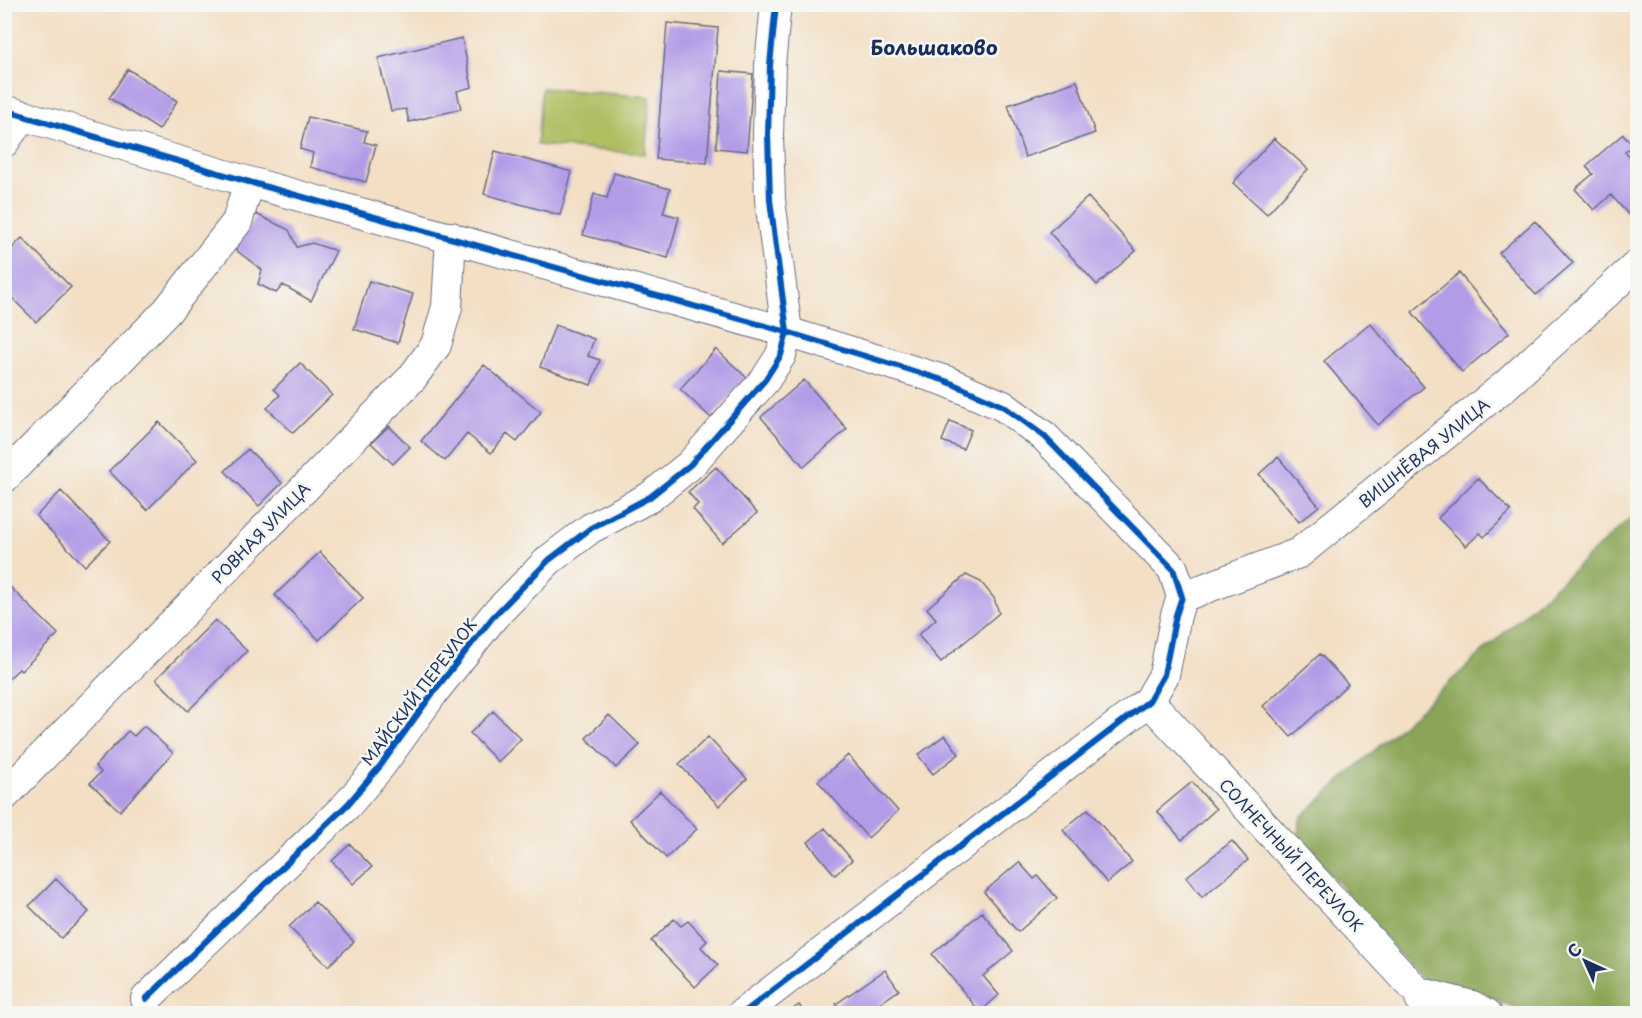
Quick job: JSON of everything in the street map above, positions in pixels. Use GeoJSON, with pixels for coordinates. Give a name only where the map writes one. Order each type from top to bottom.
{"type":"FeatureCollection","features":[{"type":"Feature","properties":{"kind":"street"},"geometry":{"type":"LineString","coordinates":[[776,4],[770,65],[768,135],[770,200],[787,332]]}},
{"type":"Feature","properties":{"kind":"street"},"geometry":{"type":"LineString","coordinates":[[4,141],[14,113],[249,182],[787,332],[946,381],[1003,406],[1044,436],[1173,568],[1182,597],[1164,675],[1149,701],[742,1014]]}},
{"type":"Feature","properties":{"kind":"street"},"geometry":{"type":"LineString","coordinates":[[4,478],[167,311],[237,222],[249,182]]}},
{"type":"Feature","properties":{"kind":"street","name":"РОВНАЯ УЛИЦА"},"geometry":{"type":"LineString","coordinates":[[4,796],[412,378],[436,345],[447,307],[451,237]]}},
{"type":"Feature","properties":{"kind":"street","name":"ВИШНЁВАЯ УЛИЦА"},"geometry":{"type":"LineString","coordinates":[[1182,597],[1299,553],[1506,385],[1638,264]]}},
{"type":"Feature","properties":{"kind":"street","name":"МАЙСКИЙ ПЕРЕУЛОК"},"geometry":{"type":"LineString","coordinates":[[146,999],[348,804],[381,765],[435,690],[493,617],[549,560],[591,528],[650,497],[690,465],[765,380],[781,354],[787,332]]}},
{"type":"Feature","properties":{"kind":"street","name":"СОЛНЕЧНЫЙ ПЕРЕУЛОК"},"geometry":{"type":"LineString","coordinates":[[1149,701],[1422,1003]]}},
{"type":"Feature","properties":{"kind":"street"},"geometry":{"type":"LineString","coordinates":[[1422,1003],[1472,1006],[1487,1014]]}},
{"type":"Feature","properties":{"kind":"green space"},"geometry":{"type":"Polygon","coordinates":[[[542,88],[650,97],[645,154],[537,145],[542,88]]]}},
{"type":"Feature","properties":{"kind":"green space"},"geometry":{"type":"Polygon","coordinates":[[[1637,512],[1637,1013],[1533,1013],[1422,980],[1297,836],[1301,817],[1637,512]]]}},
{"type":"Feature","properties":{"kind":"building"},"geometry":{"type":"Polygon","coordinates":[[[667,23],[718,28],[707,163],[656,159],[667,23]]]}},
{"type":"Feature","properties":{"kind":"building"},"geometry":{"type":"Polygon","coordinates":[[[462,38],[472,87],[457,91],[461,109],[409,122],[406,109],[391,111],[378,58],[462,38]]]}},
{"type":"Feature","properties":{"kind":"building"},"geometry":{"type":"Polygon","coordinates":[[[128,69],[177,101],[159,130],[109,98],[128,69]]]}},
{"type":"Feature","properties":{"kind":"building"},"geometry":{"type":"Polygon","coordinates":[[[721,71],[753,74],[747,151],[716,148],[721,71]]]}},
{"type":"Feature","properties":{"kind":"building"},"geometry":{"type":"Polygon","coordinates":[[[1077,81],[1095,133],[1025,157],[1008,105],[1077,81]]]}},
{"type":"Feature","properties":{"kind":"building"},"geometry":{"type":"Polygon","coordinates":[[[308,117],[367,131],[364,142],[376,145],[366,182],[310,167],[313,153],[300,149],[308,117]]]}},
{"type":"Feature","properties":{"kind":"building"},"geometry":{"type":"Polygon","coordinates":[[[1623,134],[1633,145],[1625,152],[1638,166],[1636,178],[1638,180],[1638,220],[1635,222],[1611,195],[1594,210],[1575,189],[1593,174],[1586,166],[1623,134]]]}},
{"type":"Feature","properties":{"kind":"building"},"geometry":{"type":"Polygon","coordinates":[[[1274,138],[1308,169],[1267,214],[1233,183],[1274,138]]]}},
{"type":"Feature","properties":{"kind":"building"},"geometry":{"type":"Polygon","coordinates":[[[495,151],[572,172],[560,215],[484,194],[495,151]]]}},
{"type":"Feature","properties":{"kind":"building"},"geometry":{"type":"Polygon","coordinates":[[[614,173],[670,189],[663,213],[679,217],[668,258],[583,235],[594,194],[607,198],[614,173]]]}},
{"type":"Feature","properties":{"kind":"building"},"geometry":{"type":"Polygon","coordinates":[[[1088,197],[1136,251],[1097,285],[1049,232],[1088,197]]]}},
{"type":"Feature","properties":{"kind":"building"},"geometry":{"type":"Polygon","coordinates":[[[256,214],[289,230],[297,247],[312,243],[336,251],[311,301],[283,285],[276,293],[258,284],[262,270],[236,250],[256,214]]]}},
{"type":"Feature","properties":{"kind":"building"},"geometry":{"type":"Polygon","coordinates":[[[1535,221],[1573,263],[1536,295],[1499,253],[1535,221]]]}},
{"type":"Feature","properties":{"kind":"building"},"geometry":{"type":"Polygon","coordinates":[[[22,238],[71,287],[36,322],[4,290],[4,241],[12,248],[22,238]]]}},
{"type":"Feature","properties":{"kind":"building"},"geometry":{"type":"Polygon","coordinates":[[[1459,273],[1509,333],[1462,372],[1412,312],[1459,273]]]}},
{"type":"Feature","properties":{"kind":"building"},"geometry":{"type":"Polygon","coordinates":[[[369,281],[413,294],[398,343],[354,329],[369,281]]]}},
{"type":"Feature","properties":{"kind":"building"},"geometry":{"type":"Polygon","coordinates":[[[1370,323],[1424,387],[1378,425],[1324,361],[1370,323]]]}},
{"type":"Feature","properties":{"kind":"building"},"geometry":{"type":"Polygon","coordinates":[[[555,325],[594,339],[588,356],[600,360],[591,385],[540,367],[555,325]]]}},
{"type":"Feature","properties":{"kind":"building"},"geometry":{"type":"Polygon","coordinates":[[[716,349],[747,378],[711,418],[680,389],[716,349]]]}},
{"type":"Feature","properties":{"kind":"building"},"geometry":{"type":"Polygon","coordinates":[[[300,363],[332,395],[293,433],[267,408],[280,395],[274,389],[300,363]]]}},
{"type":"Feature","properties":{"kind":"building"},"geometry":{"type":"Polygon","coordinates":[[[484,365],[541,412],[517,442],[507,434],[491,453],[467,434],[445,461],[421,441],[484,365]]]}},
{"type":"Feature","properties":{"kind":"building"},"geometry":{"type":"Polygon","coordinates":[[[804,380],[847,429],[804,467],[761,417],[804,380]]]}},
{"type":"Feature","properties":{"kind":"building"},"geometry":{"type":"Polygon","coordinates":[[[950,421],[971,430],[963,449],[942,441],[950,421]]]}},
{"type":"Feature","properties":{"kind":"building"},"geometry":{"type":"Polygon","coordinates":[[[159,422],[197,460],[147,510],[109,471],[159,422]]]}},
{"type":"Feature","properties":{"kind":"building"},"geometry":{"type":"Polygon","coordinates":[[[389,426],[410,447],[393,464],[371,443],[389,426]]]}},
{"type":"Feature","properties":{"kind":"building"},"geometry":{"type":"Polygon","coordinates":[[[248,449],[282,483],[259,506],[225,471],[248,449]]]}},
{"type":"Feature","properties":{"kind":"building"},"geometry":{"type":"Polygon","coordinates":[[[1278,457],[1319,506],[1299,522],[1259,474],[1278,457]]]}},
{"type":"Feature","properties":{"kind":"building"},"geometry":{"type":"Polygon","coordinates":[[[716,467],[757,513],[722,543],[693,509],[698,504],[688,492],[716,467]]]}},
{"type":"Feature","properties":{"kind":"building"},"geometry":{"type":"Polygon","coordinates":[[[1478,478],[1511,511],[1484,537],[1480,533],[1466,546],[1438,518],[1478,478]]]}},
{"type":"Feature","properties":{"kind":"building"},"geometry":{"type":"Polygon","coordinates":[[[61,491],[110,541],[85,566],[36,516],[61,491]]]}},
{"type":"Feature","properties":{"kind":"building"},"geometry":{"type":"Polygon","coordinates":[[[320,552],[363,598],[319,640],[275,595],[320,552]]]}},
{"type":"Feature","properties":{"kind":"building"},"geometry":{"type":"Polygon","coordinates":[[[966,575],[981,582],[994,598],[999,613],[941,662],[918,635],[936,619],[927,608],[966,575]]]}},
{"type":"Feature","properties":{"kind":"building"},"geometry":{"type":"Polygon","coordinates":[[[4,581],[58,634],[21,671],[19,669],[8,679],[4,675],[4,581]]]}},
{"type":"Feature","properties":{"kind":"building"},"geometry":{"type":"Polygon","coordinates":[[[215,620],[247,651],[188,711],[156,679],[215,620]]]}},
{"type":"Feature","properties":{"kind":"building"},"geometry":{"type":"Polygon","coordinates":[[[1320,654],[1348,684],[1291,737],[1263,706],[1320,654]]]}},
{"type":"Feature","properties":{"kind":"building"},"geometry":{"type":"Polygon","coordinates":[[[493,711],[521,739],[498,762],[470,733],[493,711]]]}},
{"type":"Feature","properties":{"kind":"building"},"geometry":{"type":"Polygon","coordinates":[[[609,715],[640,745],[616,768],[586,738],[609,715]]]}},
{"type":"Feature","properties":{"kind":"building"},"geometry":{"type":"Polygon","coordinates":[[[144,726],[173,753],[120,811],[90,783],[101,772],[95,766],[128,731],[134,736],[144,726]]]}},
{"type":"Feature","properties":{"kind":"building"},"geometry":{"type":"Polygon","coordinates":[[[945,735],[959,754],[933,774],[918,755],[945,735]]]}},
{"type":"Feature","properties":{"kind":"building"},"geometry":{"type":"Polygon","coordinates":[[[708,737],[747,779],[719,806],[679,764],[708,737]]]}},
{"type":"Feature","properties":{"kind":"building"},"geometry":{"type":"Polygon","coordinates":[[[848,755],[898,811],[868,838],[818,781],[848,755]]]}},
{"type":"Feature","properties":{"kind":"building"},"geometry":{"type":"Polygon","coordinates":[[[1192,782],[1216,809],[1182,840],[1157,811],[1192,782]]]}},
{"type":"Feature","properties":{"kind":"building"},"geometry":{"type":"Polygon","coordinates":[[[660,791],[697,829],[666,858],[630,820],[660,791]]]}},
{"type":"Feature","properties":{"kind":"building"},"geometry":{"type":"Polygon","coordinates":[[[1088,809],[1132,862],[1107,883],[1063,830],[1088,809]]]}},
{"type":"Feature","properties":{"kind":"building"},"geometry":{"type":"Polygon","coordinates":[[[825,828],[852,860],[835,875],[808,842],[825,828]]]}},
{"type":"Feature","properties":{"kind":"building"},"geometry":{"type":"Polygon","coordinates":[[[1232,841],[1248,860],[1202,897],[1186,877],[1232,841]]]}},
{"type":"Feature","properties":{"kind":"building"},"geometry":{"type":"Polygon","coordinates":[[[350,844],[372,867],[353,884],[332,861],[350,844]]]}},
{"type":"Feature","properties":{"kind":"building"},"geometry":{"type":"Polygon","coordinates":[[[1019,862],[1034,879],[1038,876],[1057,898],[1018,932],[984,892],[1019,862]]]}},
{"type":"Feature","properties":{"kind":"building"},"geometry":{"type":"Polygon","coordinates":[[[56,879],[89,912],[61,938],[29,906],[56,879]]]}},
{"type":"Feature","properties":{"kind":"building"},"geometry":{"type":"Polygon","coordinates":[[[315,902],[354,942],[328,966],[289,927],[315,902]]]}},
{"type":"Feature","properties":{"kind":"building"},"geometry":{"type":"Polygon","coordinates":[[[982,912],[1013,951],[983,976],[999,995],[980,1012],[932,954],[982,912]]]}},
{"type":"Feature","properties":{"kind":"building"},"geometry":{"type":"Polygon","coordinates":[[[674,919],[681,926],[688,921],[707,941],[701,947],[718,965],[695,987],[651,941],[674,919]]]}},
{"type":"Feature","properties":{"kind":"building"},"geometry":{"type":"Polygon","coordinates":[[[885,970],[899,990],[879,1004],[885,1014],[842,1014],[836,1004],[885,970]]]}},
{"type":"Feature","properties":{"kind":"building"},"geometry":{"type":"Polygon","coordinates":[[[799,1005],[805,1014],[786,1014],[799,1005]]]}},
{"type":"Feature","properties":{"kind":"building"},"geometry":{"type":"Polygon","coordinates":[[[530,1008],[536,1014],[524,1014],[530,1008]]]}},
{"type":"Feature","properties":{"kind":"cycle path"},"geometry":{"type":"LineString","coordinates":[[146,999],[348,804],[381,765],[435,690],[493,617],[549,560],[591,528],[650,497],[690,465],[765,380],[781,355],[787,332],[770,200],[768,135],[770,65],[776,4]]}},
{"type":"Feature","properties":{"kind":"cycle path"},"geometry":{"type":"LineString","coordinates":[[4,110],[249,182],[787,332],[946,381],[1003,406],[1044,436],[1173,569],[1182,597],[1164,675],[1149,701],[742,1014]]}},
{"type":"Feature","properties":{"kind":"district","name":"Большаково"},"geometry":{"type":"Point","coordinates":[934,48]}}]}
